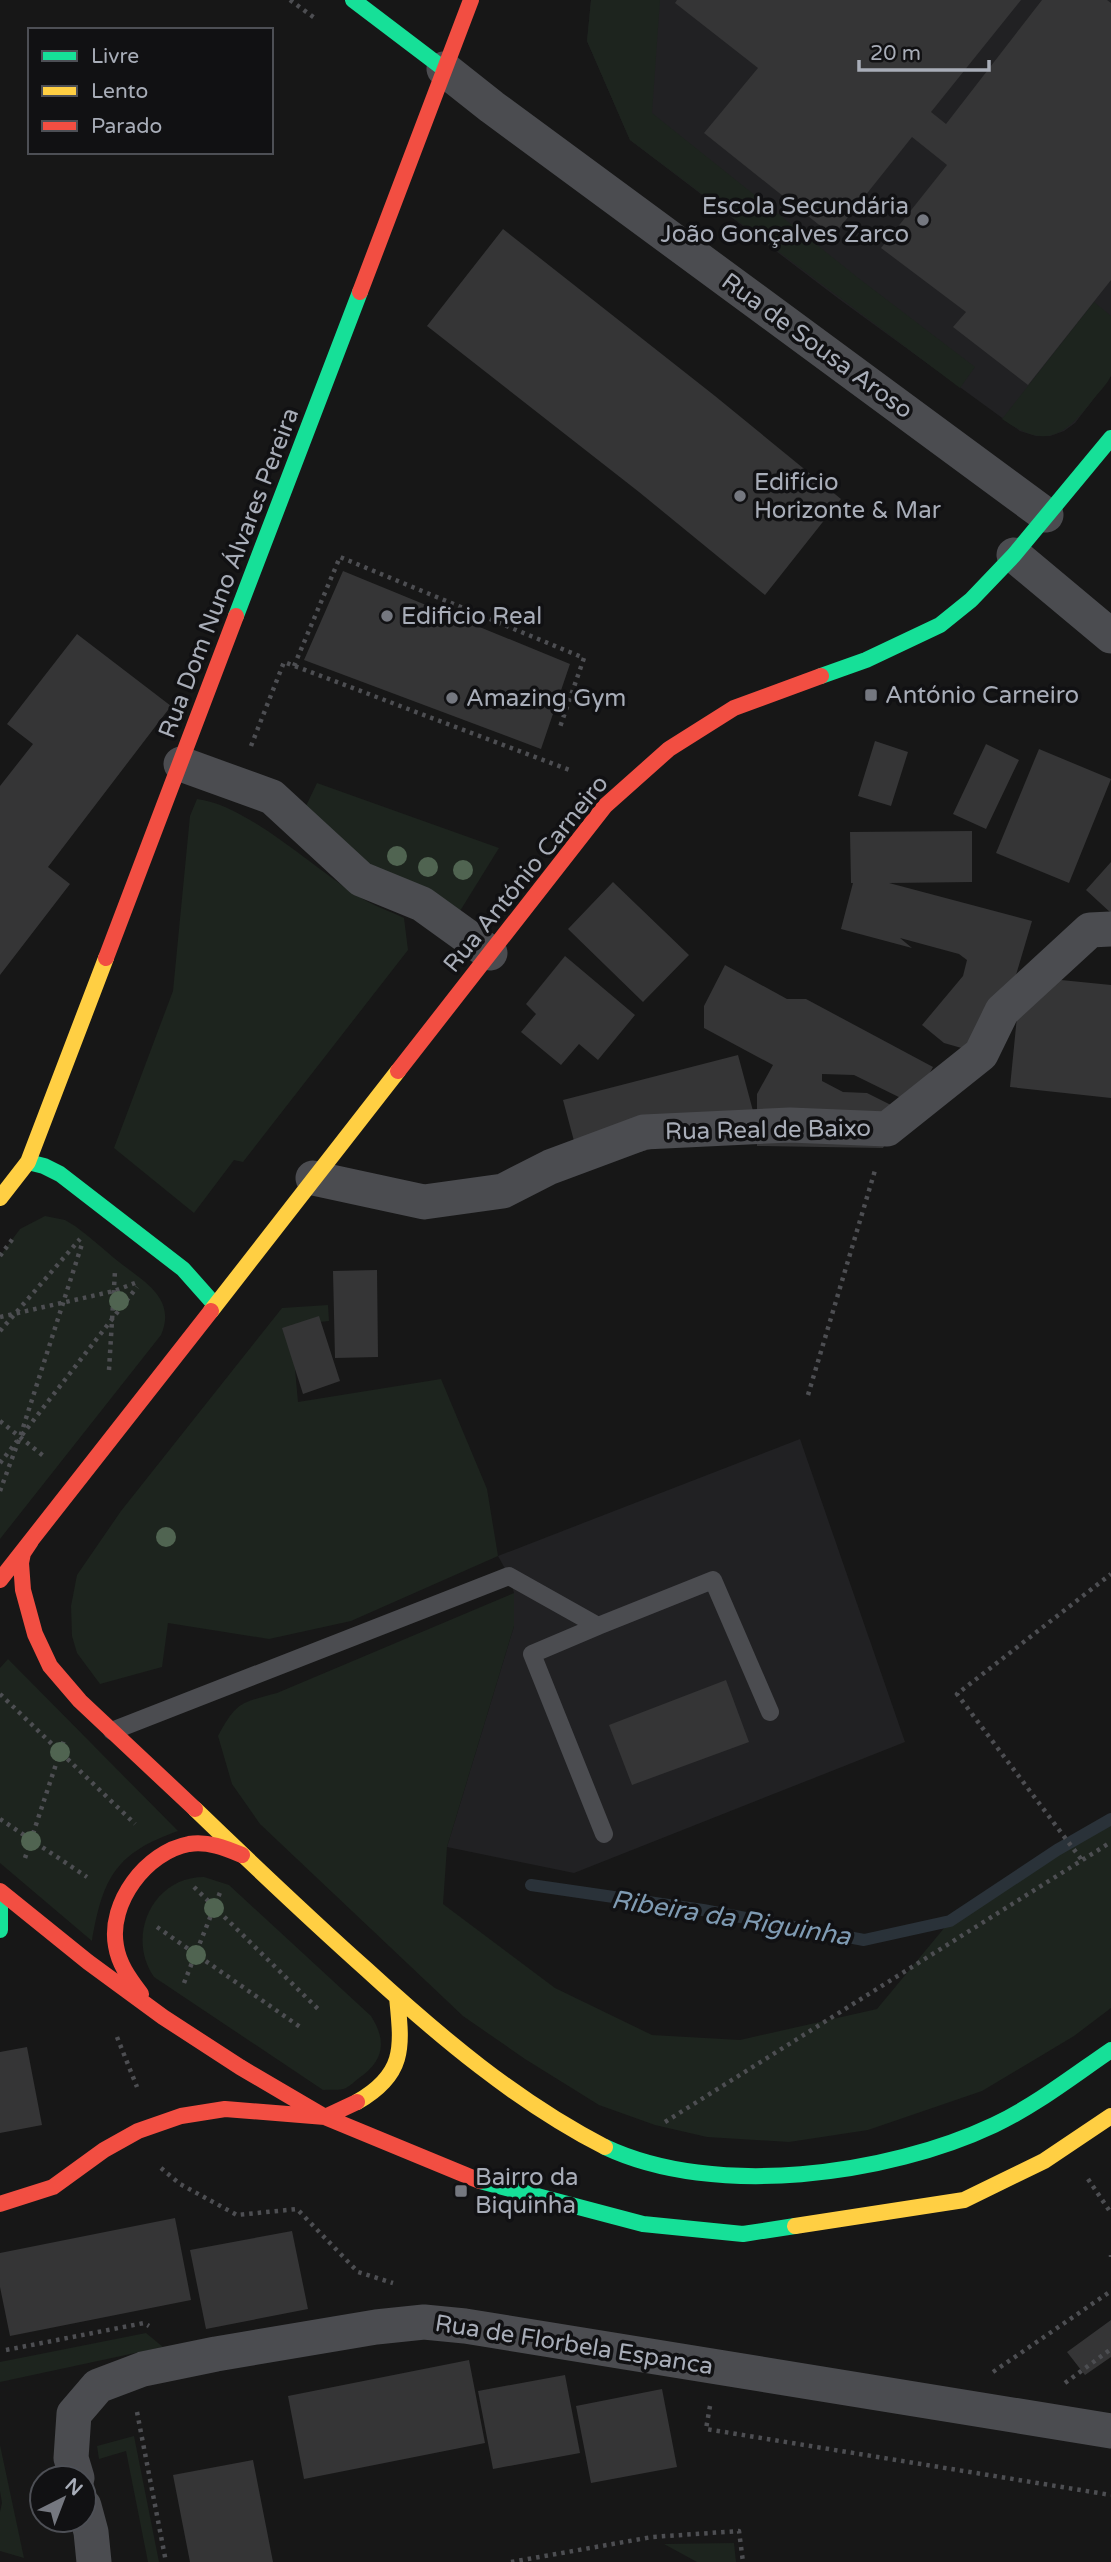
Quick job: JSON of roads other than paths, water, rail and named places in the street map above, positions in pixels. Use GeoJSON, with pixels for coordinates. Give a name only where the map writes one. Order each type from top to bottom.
{"type":"FeatureCollection","features":[{"type":"Feature","properties":{"kind":"street","name":"Rua de Sousa Aroso"},"geometry":{"type":"LineString","coordinates":[[353,0],[492,107],[1046,515]]}},
{"type":"Feature","properties":{"kind":"street","name":"Rua Dom Nuno Álvares Pereira"},"geometry":{"type":"LineString","coordinates":[[0,1198],[28,1162],[471,0]]}},
{"type":"Feature","properties":{"kind":"street","name":"Rua António Carneiro"},"geometry":{"type":"LineString","coordinates":[[37,1533],[605,806],[669,748],[734,708],[866,660],[940,625],[971,600],[1014,555],[1111,438]]}},
{"type":"Feature","properties":{"kind":"street"},"geometry":{"type":"LineString","coordinates":[[1014,555],[1111,636]]}},
{"type":"Feature","properties":{"kind":"street"},"geometry":{"type":"LineString","coordinates":[[181,764],[272,797],[362,878],[422,904],[490,953]]}},
{"type":"Feature","properties":{"kind":"street","name":"Rua Real de Baixo"},"geometry":{"type":"LineString","coordinates":[[313,1178],[424,1202],[503,1191],[550,1167],[644,1132],[790,1125],[887,1129],[981,1054],[1002,1011],[1090,930],[1111,929]]}},
{"type":"Feature","properties":{"kind":"street"},"geometry":{"type":"LineString","coordinates":[[28,1162],[60,1174],[183,1269],[215,1305]]}},
{"type":"Feature","properties":{"kind":"street"},"geometry":{"type":"LineString","coordinates":[[0,1580],[37,1533]]}},
{"type":"Feature","properties":{"kind":"street"},"geometry":{"type":"LineString","coordinates":[[37,1533],[23,1552],[22,1580],[31,1624],[44,1657],[74,1694],[244,1856],[458,2050],[520,2096],[599,2145],[645,2162],[688,2170],[761,2175],[840,2171],[902,2157],[992,2126],[1028,2107],[1111,2050]]}},
{"type":"Feature","properties":{"kind":"street"},"geometry":{"type":"LineString","coordinates":[[163,2017],[128,1979],[119,1958],[114,1925],[125,1893],[140,1874],[162,1855],[176,1848],[205,1844],[244,1856]]}},
{"type":"Feature","properties":{"kind":"street"},"geometry":{"type":"LineString","coordinates":[[0,1891],[88,1962],[163,2017],[240,2067],[325,2116],[492,2186],[643,2224],[743,2234],[964,2200],[1044,2161],[1111,2116]]}},
{"type":"Feature","properties":{"kind":"street"},"geometry":{"type":"LineString","coordinates":[[0,1891],[0,1930]]}},
{"type":"Feature","properties":{"kind":"street"},"geometry":{"type":"LineString","coordinates":[[0,2204],[53,2187],[104,2150],[138,2131],[181,2116],[225,2109],[325,2116],[369,2095],[394,2069],[401,2041],[397,1997]]}},
{"type":"Feature","properties":{"kind":"street","name":"Rua de Florbela Espanca"},"geometry":{"type":"LineString","coordinates":[[72,2464],[74,2414],[98,2386],[143,2369],[216,2354],[376,2327],[424,2322],[465,2326],[1111,2431]]}},
{"type":"Feature","properties":{"kind":"street"},"geometry":{"type":"LineString","coordinates":[[91,2534],[94,2562]]}},
{"type":"Feature","properties":{"kind":"lane"},"geometry":{"type":"LineString","coordinates":[[112,1731],[509,1576],[598,1626]]}},
{"type":"Feature","properties":{"kind":"lane"},"geometry":{"type":"LineString","coordinates":[[604,1834],[532,1654],[713,1580],[770,1712]]}},
{"type":"Feature","properties":{"kind":"waterway","name":"Ribeira da Riguinha"},"geometry":{"type":"LineString","coordinates":[[531,1885],[703,1910],[864,1940],[950,1921],[1057,1850],[1111,1819]]}},
{"type":"Feature","properties":{"kind":"place","name":"Escola Secundária João Gonçalves Zarco"},"geometry":{"type":"Point","coordinates":[923,220]}},
{"type":"Feature","properties":{"kind":"place","name":"Edifício Horizonte & Mar"},"geometry":{"type":"Point","coordinates":[740,496]}},
{"type":"Feature","properties":{"kind":"place","name":"Edificio Real"},"geometry":{"type":"Point","coordinates":[387,616]}},
{"type":"Feature","properties":{"kind":"place","name":"António Carneiro"},"geometry":{"type":"Point","coordinates":[871,695]}},
{"type":"Feature","properties":{"kind":"place","name":"Amazing Gym"},"geometry":{"type":"Point","coordinates":[452,698]}},
{"type":"Feature","properties":{"kind":"place","name":"Bairro da Biquinha"},"geometry":{"type":"Point","coordinates":[461,2191]}}]}
